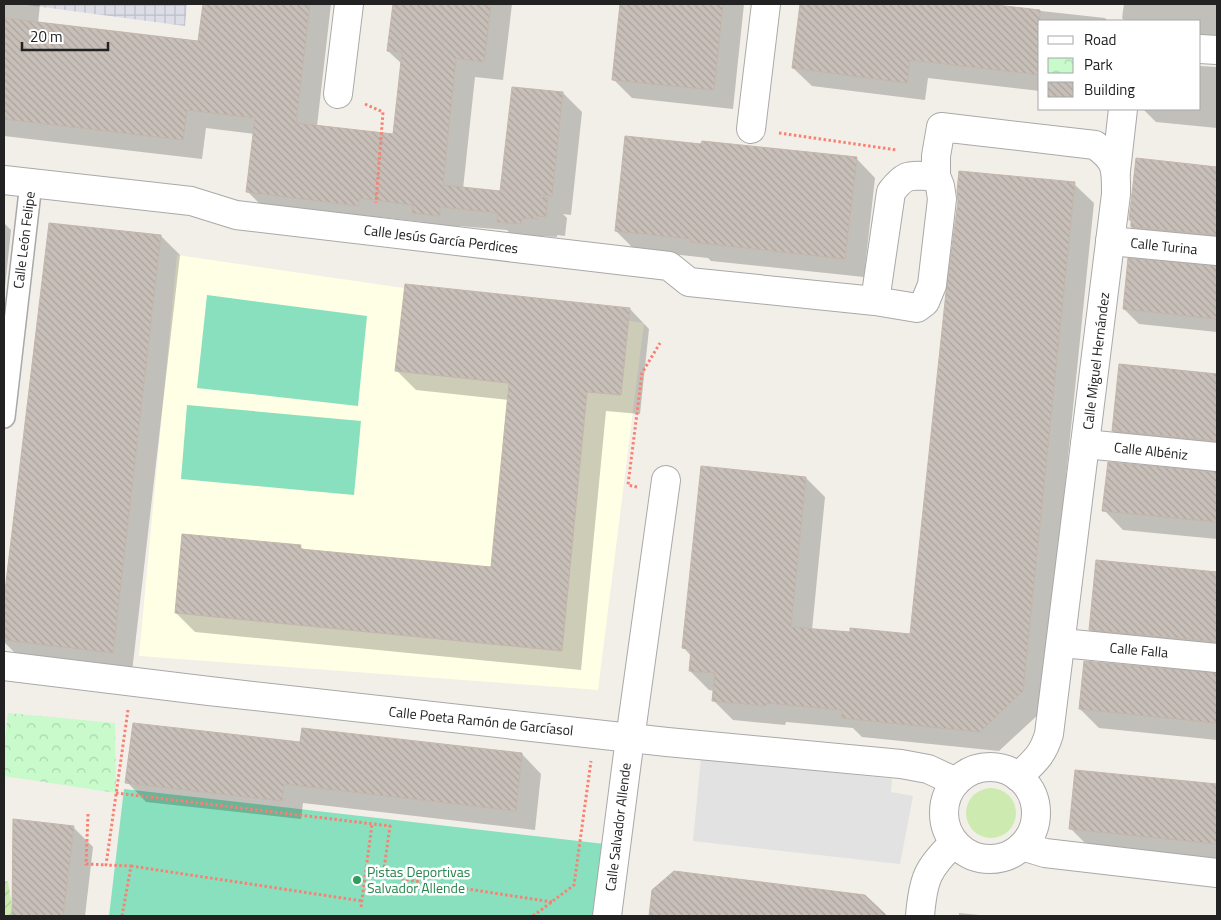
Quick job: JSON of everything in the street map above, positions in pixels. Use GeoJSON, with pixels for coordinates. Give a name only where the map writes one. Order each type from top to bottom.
{"type":"FeatureCollection","features":[{"type":"Feature","properties":{"kind":"street"},"geometry":{"type":"LineString","coordinates":[[338,94],[349,4]]}},
{"type":"Feature","properties":{"kind":"street"},"geometry":{"type":"LineString","coordinates":[[751,129],[766,4]]}},
{"type":"Feature","properties":{"kind":"street"},"geometry":{"type":"LineString","coordinates":[[1201,49],[1217,50]]}},
{"type":"Feature","properties":{"kind":"street","name":"Calle Miguel Hernández"},"geometry":{"type":"LineString","coordinates":[[1018,776],[1039,757],[1045,747],[1049,734],[1062,643],[1116,194],[1116,171],[1123,110]]}},
{"type":"Feature","properties":{"kind":"street"},"geometry":{"type":"LineString","coordinates":[[875,301],[891,192],[899,181],[909,175],[936,166],[941,127],[1095,145],[1109,155],[1116,171]]}},
{"type":"Feature","properties":{"kind":"street","name":"Calle Jesús García Perdices"},"geometry":{"type":"LineString","coordinates":[[4,180],[191,201],[236,215],[669,266],[689,282],[875,301],[917,308],[926,302],[932,285],[942,199],[936,166]]}},
{"type":"Feature","properties":{"kind":"street","name":"Calle León Felipe"},"geometry":{"type":"LineString","coordinates":[[4,417],[31,183]]}},
{"type":"Feature","properties":{"kind":"street","name":"Calle Turina"},"geometry":{"type":"LineString","coordinates":[[1110,240],[1217,251]]}},
{"type":"Feature","properties":{"kind":"street","name":"Calle Albéniz"},"geometry":{"type":"LineString","coordinates":[[1086,444],[1217,458]]}},
{"type":"Feature","properties":{"kind":"street","name":"Calle Salvador Allende"},"geometry":{"type":"LineString","coordinates":[[607,916],[666,480]]}},
{"type":"Feature","properties":{"kind":"street","name":"Calle Falla"},"geometry":{"type":"LineString","coordinates":[[1062,643],[1217,658]]}},
{"type":"Feature","properties":{"kind":"street","name":"Calle Poeta Ramón de Garcíasol"},"geometry":{"type":"LineString","coordinates":[[4,669],[630,738],[901,764],[928,769],[956,782]]}},
{"type":"Feature","properties":{"kind":"street"},"geometry":{"type":"LineString","coordinates":[[993,767],[1006,770],[1018,776],[1027,786],[1036,810],[1035,823],[1030,835],[1022,846],[1000,858],[975,857],[964,852],[948,834],[945,823],[944,812],[949,791],[966,773],[979,768],[993,767]]}},
{"type":"Feature","properties":{"kind":"street"},"geometry":{"type":"LineString","coordinates":[[920,916],[922,890],[927,875],[940,856],[954,843]]}},
{"type":"Feature","properties":{"kind":"street"},"geometry":{"type":"LineString","coordinates":[[1022,846],[1045,853],[1217,873]]}},
{"type":"Feature","properties":{"kind":"path"},"geometry":{"type":"LineString","coordinates":[[374,231],[382,112]]}},
{"type":"Feature","properties":{"kind":"path"},"geometry":{"type":"LineString","coordinates":[[751,129],[936,166]]}},
{"type":"Feature","properties":{"kind":"path"},"geometry":{"type":"LineString","coordinates":[[628,485],[642,374],[660,343]]}},
{"type":"Feature","properties":{"kind":"path"},"geometry":{"type":"LineString","coordinates":[[106,865],[132,682]]}},
{"type":"Feature","properties":{"kind":"path"},"geometry":{"type":"LineString","coordinates":[[533,916],[574,885],[595,733]]}},
{"type":"Feature","properties":{"kind":"path"},"geometry":{"type":"LineString","coordinates":[[116,793],[390,826],[383,876],[552,902]]}},
{"type":"Feature","properties":{"kind":"path"},"geometry":{"type":"LineString","coordinates":[[88,814],[86,864],[131,866],[362,901]]}},
{"type":"Feature","properties":{"kind":"path"},"geometry":{"type":"LineString","coordinates":[[361,907],[372,824]]}},
{"type":"Feature","properties":{"kind":"path"},"geometry":{"type":"LineString","coordinates":[[122,916],[131,866]]}},
{"type":"Feature","properties":{"kind":"shaded area"},"geometry":{"type":"Polygon","coordinates":[[[27,4],[187,4],[185,26],[27,4]]]}},
{"type":"Feature","properties":{"kind":"shaded area"},"geometry":{"type":"Polygon","coordinates":[[[177,255],[644,323],[598,690],[139,656],[177,255]]]}},
{"type":"Feature","properties":{"kind":"shaded area"},"geometry":{"type":"Polygon","coordinates":[[[701,758],[892,779],[891,792],[913,796],[900,864],[693,841],[701,758]]]}},
{"type":"Feature","properties":{"kind":"green space"},"geometry":{"type":"Polygon","coordinates":[[[207,295],[367,316],[358,406],[197,388],[207,295]]]}},
{"type":"Feature","properties":{"kind":"green space"},"geometry":{"type":"Polygon","coordinates":[[[187,405],[361,421],[354,495],[181,479],[187,405]]]}},
{"type":"Feature","properties":{"kind":"green space"},"geometry":{"type":"Polygon","coordinates":[[[8,713],[115,723],[116,793],[4,776],[4,749],[8,713]]]}},
{"type":"Feature","properties":{"kind":"green space"},"geometry":{"type":"Polygon","coordinates":[[[991,788],[1000,790],[1011,799],[1016,813],[1014,822],[1005,833],[991,838],[982,836],[971,827],[966,813],[968,804],[977,793],[991,788]]]}},
{"type":"Feature","properties":{"kind":"green space","name":"Pistas Deportivas Salvador Allende"},"geometry":{"type":"Polygon","coordinates":[[[124,789],[605,844],[596,916],[109,916],[124,789]]]}},
{"type":"Feature","properties":{"kind":"green space"},"geometry":{"type":"Polygon","coordinates":[[[8,881],[12,916],[4,916],[4,882],[8,881]]]}},
{"type":"Feature","properties":{"kind":"building"},"geometry":{"type":"Polygon","coordinates":[[[203,4],[310,4],[296,123],[393,134],[402,52],[387,51],[393,4],[491,4],[484,62],[456,58],[443,185],[500,191],[512,87],[563,92],[552,196],[541,195],[540,197],[548,198],[546,217],[538,216],[538,219],[522,218],[521,224],[497,222],[498,213],[490,212],[440,207],[440,216],[412,213],[413,205],[359,198],[359,206],[246,192],[255,118],[187,110],[183,140],[4,119],[4,18],[198,41],[203,4]]]}},
{"type":"Feature","properties":{"kind":"building"},"geometry":{"type":"Polygon","coordinates":[[[620,4],[723,4],[714,90],[612,80],[620,4]]]}},
{"type":"Feature","properties":{"kind":"building"},"geometry":{"type":"Polygon","coordinates":[[[800,4],[987,4],[1040,10],[1040,20],[1038,20],[1038,75],[910,60],[907,83],[792,68],[800,4]]]}},
{"type":"Feature","properties":{"kind":"building"},"geometry":{"type":"Polygon","coordinates":[[[625,136],[701,144],[702,141],[857,157],[845,259],[691,242],[691,239],[615,231],[625,136]]]}},
{"type":"Feature","properties":{"kind":"building"},"geometry":{"type":"Polygon","coordinates":[[[1136,158],[1217,167],[1217,235],[1131,227],[1131,220],[1129,220],[1136,158]]]}},
{"type":"Feature","properties":{"kind":"building"},"geometry":{"type":"Polygon","coordinates":[[[959,171],[1075,182],[1023,691],[980,732],[841,718],[842,710],[766,703],[766,706],[712,701],[715,673],[689,671],[691,650],[682,648],[701,466],[806,477],[791,627],[850,632],[850,628],[910,634],[946,292],[958,201],[959,171]]]}},
{"type":"Feature","properties":{"kind":"building"},"geometry":{"type":"Polygon","coordinates":[[[49,223],[161,235],[113,653],[4,640],[4,599],[49,223]]]}},
{"type":"Feature","properties":{"kind":"building"},"geometry":{"type":"Polygon","coordinates":[[[1128,258],[1217,266],[1217,319],[1123,309],[1128,258]]]}},
{"type":"Feature","properties":{"kind":"building"},"geometry":{"type":"Polygon","coordinates":[[[405,284],[630,308],[621,395],[587,392],[562,651],[175,613],[182,534],[301,545],[300,549],[491,567],[509,383],[395,371],[405,284]]]}},
{"type":"Feature","properties":{"kind":"building"},"geometry":{"type":"Polygon","coordinates":[[[1119,364],[1217,374],[1217,441],[1112,431],[1119,364]]]}},
{"type":"Feature","properties":{"kind":"building"},"geometry":{"type":"Polygon","coordinates":[[[1108,462],[1217,472],[1217,522],[1102,511],[1108,462]]]}},
{"type":"Feature","properties":{"kind":"building"},"geometry":{"type":"Polygon","coordinates":[[[1096,560],[1217,572],[1217,642],[1089,630],[1096,560]]]}},
{"type":"Feature","properties":{"kind":"building"},"geometry":{"type":"Polygon","coordinates":[[[1084,661],[1217,673],[1217,723],[1079,709],[1084,661]]]}},
{"type":"Feature","properties":{"kind":"building"},"geometry":{"type":"Polygon","coordinates":[[[133,723],[300,742],[302,728],[522,753],[516,811],[284,784],[282,801],[125,783],[133,723]]]}},
{"type":"Feature","properties":{"kind":"building"},"geometry":{"type":"Polygon","coordinates":[[[1075,770],[1217,784],[1217,844],[1069,829],[1075,770]]]}},
{"type":"Feature","properties":{"kind":"building"},"geometry":{"type":"Polygon","coordinates":[[[13,819],[74,826],[63,916],[12,916],[13,819]]]}},
{"type":"Feature","properties":{"kind":"building"},"geometry":{"type":"Polygon","coordinates":[[[674,871],[865,895],[887,916],[649,916],[652,890],[674,871]]]}},
{"type":"Feature","properties":{"kind":"place","name":"Pistas Deportivas Salvador Allende"},"geometry":{"type":"Point","coordinates":[357,880]}}]}
